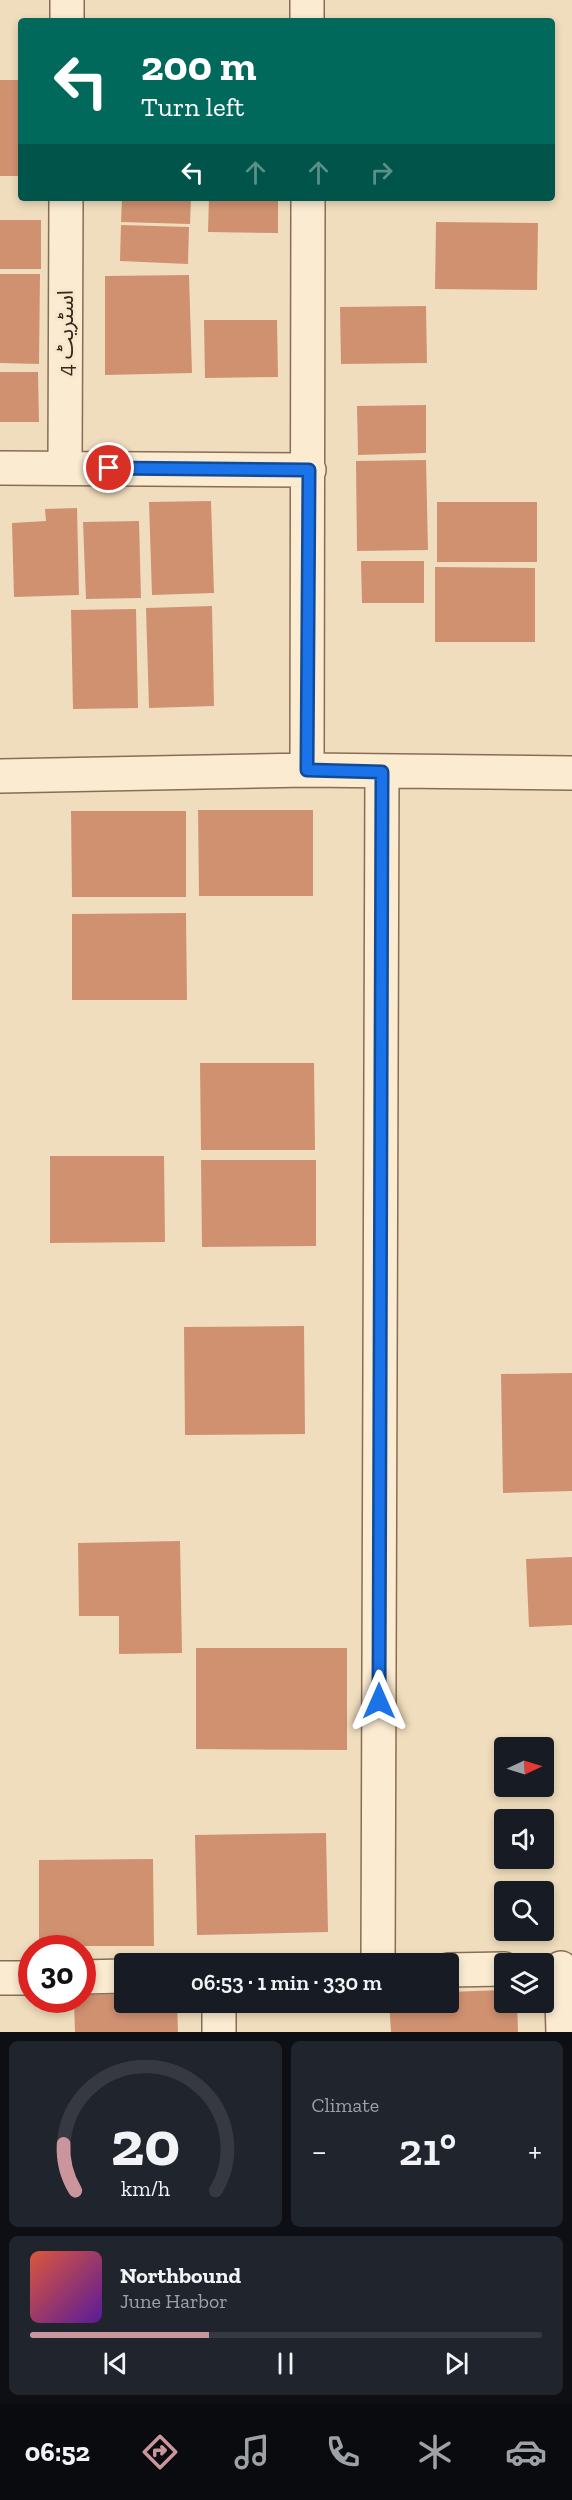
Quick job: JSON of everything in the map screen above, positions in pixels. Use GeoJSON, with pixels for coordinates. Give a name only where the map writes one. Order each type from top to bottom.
{"type":"FeatureCollection","features":[{"type":"Feature","properties":{"kind":"street"},"geometry":{"type":"LineString","coordinates":[[67,0],[67,18]]}},
{"type":"Feature","properties":{"kind":"street"},"geometry":{"type":"LineString","coordinates":[[307,0],[307,18]]}},
{"type":"Feature","properties":{"kind":"street","name":"اسٹریٹ 4"},"geometry":{"type":"LineString","coordinates":[[65,467],[66,201]]}},
{"type":"Feature","properties":{"kind":"street"},"geometry":{"type":"LineString","coordinates":[[307,770],[308,201]]}},
{"type":"Feature","properties":{"kind":"street"},"geometry":{"type":"LineString","coordinates":[[0,468],[309,470]]}},
{"type":"Feature","properties":{"kind":"street"},"geometry":{"type":"LineString","coordinates":[[0,776],[307,770],[572,773]]}},
{"type":"Feature","properties":{"kind":"street"},"geometry":{"type":"LineString","coordinates":[[378,1953],[382,772]]}},
{"type":"Feature","properties":{"kind":"street"},"geometry":{"type":"LineString","coordinates":[[559,1968],[563,2032]]}},
{"type":"Feature","properties":{"kind":"street"},"geometry":{"type":"LineString","coordinates":[[459,1970],[494,1969]]}},
{"type":"Feature","properties":{"kind":"street"},"geometry":{"type":"LineString","coordinates":[[96,1977],[114,1976]]}},
{"type":"Feature","properties":{"kind":"street"},"geometry":{"type":"LineString","coordinates":[[0,1978],[18,1978]]}},
{"type":"Feature","properties":{"kind":"street"},"geometry":{"type":"LineString","coordinates":[[219,2013],[219,2032]]}},
{"type":"Feature","properties":{"kind":"building"},"geometry":{"type":"Polygon","coordinates":[[[0,80],[18,80],[18,176],[0,176],[0,80]]]}},
{"type":"Feature","properties":{"kind":"building"},"geometry":{"type":"Polygon","coordinates":[[[122,201],[191,201],[190,224],[121,222],[122,201]]]}},
{"type":"Feature","properties":{"kind":"building"},"geometry":{"type":"Polygon","coordinates":[[[209,201],[278,201],[278,233],[208,232],[209,201]]]}},
{"type":"Feature","properties":{"kind":"building"},"geometry":{"type":"Polygon","coordinates":[[[0,220],[41,220],[41,269],[0,269],[0,220]]]}},
{"type":"Feature","properties":{"kind":"building"},"geometry":{"type":"Polygon","coordinates":[[[436,222],[538,223],[537,290],[435,289],[436,222]]]}},
{"type":"Feature","properties":{"kind":"building"},"geometry":{"type":"Polygon","coordinates":[[[121,225],[189,227],[188,264],[120,261],[121,225]]]}},
{"type":"Feature","properties":{"kind":"building"},"geometry":{"type":"Polygon","coordinates":[[[0,274],[40,274],[39,364],[0,363],[0,274]]]}},
{"type":"Feature","properties":{"kind":"building"},"geometry":{"type":"Polygon","coordinates":[[[189,275],[192,373],[105,375],[105,276],[189,275]]]}},
{"type":"Feature","properties":{"kind":"building"},"geometry":{"type":"Polygon","coordinates":[[[426,306],[427,363],[341,364],[340,307],[426,306]]]}},
{"type":"Feature","properties":{"kind":"building"},"geometry":{"type":"Polygon","coordinates":[[[204,320],[277,320],[278,377],[205,378],[204,320]]]}},
{"type":"Feature","properties":{"kind":"building"},"geometry":{"type":"Polygon","coordinates":[[[0,372],[38,372],[39,422],[0,422],[0,372]]]}},
{"type":"Feature","properties":{"kind":"building"},"geometry":{"type":"Polygon","coordinates":[[[426,405],[426,453],[358,455],[357,406],[426,405]]]}},
{"type":"Feature","properties":{"kind":"building"},"geometry":{"type":"Polygon","coordinates":[[[426,460],[428,550],[357,551],[356,461],[426,460]]]}},
{"type":"Feature","properties":{"kind":"building"},"geometry":{"type":"Polygon","coordinates":[[[211,501],[214,593],[152,595],[149,502],[211,501]]]}},
{"type":"Feature","properties":{"kind":"building"},"geometry":{"type":"Polygon","coordinates":[[[437,502],[537,502],[537,562],[437,562],[437,502]]]}},
{"type":"Feature","properties":{"kind":"building"},"geometry":{"type":"Polygon","coordinates":[[[77,508],[79,595],[14,597],[12,523],[46,521],[45,509],[77,508]]]}},
{"type":"Feature","properties":{"kind":"building"},"geometry":{"type":"Polygon","coordinates":[[[139,521],[141,598],[86,599],[83,522],[139,521]]]}},
{"type":"Feature","properties":{"kind":"building"},"geometry":{"type":"Polygon","coordinates":[[[361,561],[424,561],[424,603],[362,603],[361,561]]]}},
{"type":"Feature","properties":{"kind":"building"},"geometry":{"type":"Polygon","coordinates":[[[435,567],[535,568],[535,642],[435,642],[435,567]]]}},
{"type":"Feature","properties":{"kind":"building"},"geometry":{"type":"Polygon","coordinates":[[[212,606],[214,706],[149,708],[146,608],[212,606]]]}},
{"type":"Feature","properties":{"kind":"building"},"geometry":{"type":"Polygon","coordinates":[[[136,609],[138,708],[73,709],[71,610],[136,609]]]}},
{"type":"Feature","properties":{"kind":"building"},"geometry":{"type":"Polygon","coordinates":[[[198,810],[313,810],[313,896],[199,896],[198,810]]]}},
{"type":"Feature","properties":{"kind":"building"},"geometry":{"type":"Polygon","coordinates":[[[71,811],[186,811],[186,897],[72,897],[71,811]]]}},
{"type":"Feature","properties":{"kind":"building"},"geometry":{"type":"Polygon","coordinates":[[[186,913],[187,1000],[72,1000],[72,914],[186,913]]]}},
{"type":"Feature","properties":{"kind":"building"},"geometry":{"type":"Polygon","coordinates":[[[200,1063],[314,1063],[315,1150],[201,1150],[200,1063]]]}},
{"type":"Feature","properties":{"kind":"building"},"geometry":{"type":"Polygon","coordinates":[[[50,1156],[164,1156],[165,1242],[50,1243],[50,1156]]]}},
{"type":"Feature","properties":{"kind":"building"},"geometry":{"type":"Polygon","coordinates":[[[201,1160],[316,1160],[316,1246],[202,1247],[201,1160]]]}},
{"type":"Feature","properties":{"kind":"building"},"geometry":{"type":"Polygon","coordinates":[[[304,1326],[305,1434],[185,1435],[184,1327],[304,1326]]]}},
{"type":"Feature","properties":{"kind":"building"},"geometry":{"type":"Polygon","coordinates":[[[572,1373],[572,1491],[503,1493],[501,1374],[572,1373]]]}},
{"type":"Feature","properties":{"kind":"building"},"geometry":{"type":"Polygon","coordinates":[[[180,1541],[182,1653],[119,1654],[119,1616],[79,1616],[78,1543],[180,1541]]]}},
{"type":"Feature","properties":{"kind":"building"},"geometry":{"type":"Polygon","coordinates":[[[572,1557],[572,1625],[529,1627],[526,1559],[572,1557]]]}},
{"type":"Feature","properties":{"kind":"building"},"geometry":{"type":"Polygon","coordinates":[[[196,1648],[347,1648],[347,1750],[196,1749],[196,1648]]]}},
{"type":"Feature","properties":{"kind":"building"},"geometry":{"type":"Polygon","coordinates":[[[326,1833],[328,1932],[197,1935],[195,1835],[326,1833]]]}},
{"type":"Feature","properties":{"kind":"building"},"geometry":{"type":"Polygon","coordinates":[[[153,1859],[154,1946],[96,1946],[96,1935],[39,1935],[39,1860],[153,1859]]]}},
{"type":"Feature","properties":{"kind":"building"},"geometry":{"type":"Polygon","coordinates":[[[494,1990],[494,2013],[517,2013],[518,2032],[391,2032],[390,2013],[459,2013],[459,1992],[494,1990]]]}},
{"type":"Feature","properties":{"kind":"building"},"geometry":{"type":"Polygon","coordinates":[[[114,1994],[114,2013],[177,2013],[178,2032],[75,2032],[74,2013],[96,2013],[96,1995],[114,1994]]]}},
{"type":"Feature","properties":{"kind":"route"},"geometry":{"type":"LineString","coordinates":[[109,468],[309,470],[307,770],[382,772],[379,1701]]}}]}
